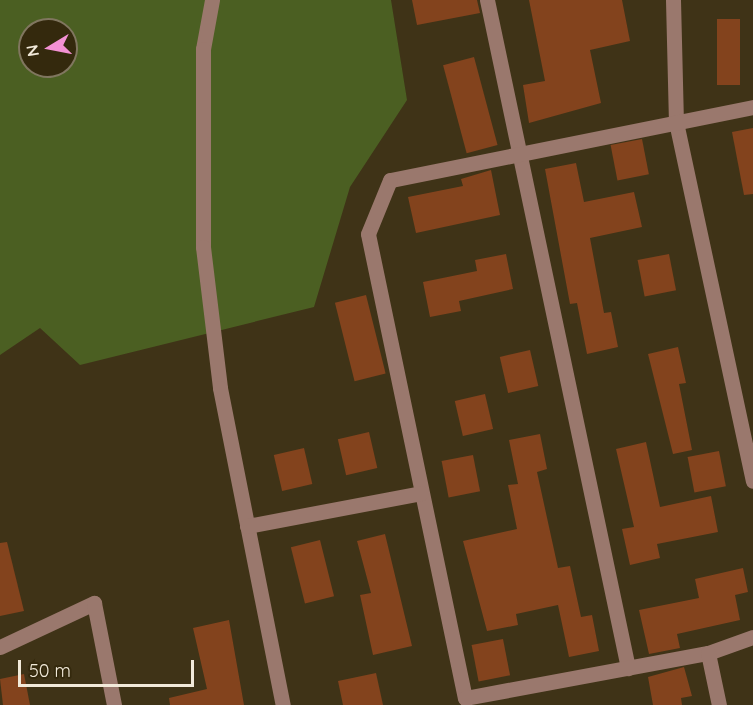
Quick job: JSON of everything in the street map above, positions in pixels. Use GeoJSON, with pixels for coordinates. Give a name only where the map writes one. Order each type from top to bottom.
{"type":"FeatureCollection","features":[{"type":"Feature","properties":{"kind":"street"},"geometry":{"type":"LineString","coordinates":[[212,0],[203,49],[203,247],[220,388],[283,705]]}},
{"type":"Feature","properties":{"kind":"street"},"geometry":{"type":"LineString","coordinates":[[487,0],[517,152],[628,668]]}},
{"type":"Feature","properties":{"kind":"street"},"geometry":{"type":"LineString","coordinates":[[673,0],[676,122],[753,480]]}},
{"type":"Feature","properties":{"kind":"street"},"geometry":{"type":"LineString","coordinates":[[753,107],[517,152],[390,180],[368,234],[465,698],[708,653],[753,637]]}},
{"type":"Feature","properties":{"kind":"street"},"geometry":{"type":"LineString","coordinates":[[247,526],[421,493]]}},
{"type":"Feature","properties":{"kind":"street"},"geometry":{"type":"LineString","coordinates":[[0,646],[94,603],[114,705]]}},
{"type":"Feature","properties":{"kind":"street"},"geometry":{"type":"LineString","coordinates":[[708,653],[719,705]]}},
{"type":"Feature","properties":{"kind":"green space"},"geometry":{"type":"Polygon","coordinates":[[[0,0],[391,0],[407,100],[350,187],[314,307],[80,365],[40,328],[0,355],[0,0]]]}},
{"type":"Feature","properties":{"kind":"building"},"geometry":{"type":"Polygon","coordinates":[[[412,0],[477,0],[480,13],[417,25],[412,0]]]}},
{"type":"Feature","properties":{"kind":"building"},"geometry":{"type":"Polygon","coordinates":[[[529,0],[622,0],[630,41],[590,50],[601,103],[529,123],[523,85],[545,81],[529,0]]]}},
{"type":"Feature","properties":{"kind":"building"},"geometry":{"type":"Polygon","coordinates":[[[717,19],[740,19],[740,85],[717,85],[717,19]]]}},
{"type":"Feature","properties":{"kind":"building"},"geometry":{"type":"Polygon","coordinates":[[[474,57],[498,145],[467,153],[443,65],[474,57]]]}},
{"type":"Feature","properties":{"kind":"building"},"geometry":{"type":"Polygon","coordinates":[[[753,128],[753,194],[744,195],[732,132],[753,128]]]}},
{"type":"Feature","properties":{"kind":"building"},"geometry":{"type":"Polygon","coordinates":[[[642,139],[649,174],[617,180],[611,145],[642,139]]]}},
{"type":"Feature","properties":{"kind":"building"},"geometry":{"type":"Polygon","coordinates":[[[576,163],[584,202],[634,192],[642,227],[590,238],[604,313],[611,312],[618,347],[587,354],[577,303],[570,304],[545,169],[576,163]]]}},
{"type":"Feature","properties":{"kind":"building"},"geometry":{"type":"Polygon","coordinates":[[[491,170],[500,215],[416,233],[408,197],[463,186],[461,179],[491,170]]]}},
{"type":"Feature","properties":{"kind":"building"},"geometry":{"type":"Polygon","coordinates":[[[506,254],[513,289],[459,301],[461,311],[430,317],[423,282],[477,271],[475,260],[506,254]]]}},
{"type":"Feature","properties":{"kind":"building"},"geometry":{"type":"Polygon","coordinates":[[[669,254],[676,290],[645,296],[638,260],[669,254]]]}},
{"type":"Feature","properties":{"kind":"building"},"geometry":{"type":"Polygon","coordinates":[[[366,295],[386,374],[355,381],[335,303],[366,295]]]}},
{"type":"Feature","properties":{"kind":"building"},"geometry":{"type":"Polygon","coordinates":[[[678,347],[686,383],[679,384],[692,450],[673,454],[648,354],[678,347]]]}},
{"type":"Feature","properties":{"kind":"building"},"geometry":{"type":"Polygon","coordinates":[[[530,350],[538,386],[508,393],[500,357],[530,350]]]}},
{"type":"Feature","properties":{"kind":"building"},"geometry":{"type":"Polygon","coordinates":[[[485,394],[493,429],[463,436],[455,401],[485,394]]]}},
{"type":"Feature","properties":{"kind":"building"},"geometry":{"type":"Polygon","coordinates":[[[369,432],[377,468],[346,475],[338,439],[369,432]]]}},
{"type":"Feature","properties":{"kind":"building"},"geometry":{"type":"Polygon","coordinates":[[[540,434],[547,469],[537,472],[558,568],[570,566],[581,617],[592,615],[599,651],[569,657],[558,605],[516,614],[518,625],[487,631],[463,541],[517,529],[508,485],[518,484],[509,440],[540,434]]]}},
{"type":"Feature","properties":{"kind":"building"},"geometry":{"type":"Polygon","coordinates":[[[646,442],[660,507],[711,496],[718,532],[657,544],[660,558],[630,565],[622,529],[634,527],[616,449],[646,442]]]}},
{"type":"Feature","properties":{"kind":"building"},"geometry":{"type":"Polygon","coordinates":[[[304,448],[312,484],[282,491],[274,455],[304,448]]]}},
{"type":"Feature","properties":{"kind":"building"},"geometry":{"type":"Polygon","coordinates":[[[719,451],[726,486],[694,492],[688,457],[719,451]]]}},
{"type":"Feature","properties":{"kind":"building"},"geometry":{"type":"Polygon","coordinates":[[[473,455],[480,491],[449,497],[442,461],[473,455]]]}},
{"type":"Feature","properties":{"kind":"building"},"geometry":{"type":"Polygon","coordinates":[[[385,534],[412,646],[373,655],[360,595],[371,593],[357,541],[385,534]]]}},
{"type":"Feature","properties":{"kind":"building"},"geometry":{"type":"Polygon","coordinates":[[[320,540],[334,596],[305,604],[291,547],[320,540]]]}},
{"type":"Feature","properties":{"kind":"building"},"geometry":{"type":"Polygon","coordinates":[[[7,542],[24,611],[0,616],[0,543],[7,542]]]}},
{"type":"Feature","properties":{"kind":"building"},"geometry":{"type":"Polygon","coordinates":[[[743,568],[748,592],[735,595],[740,620],[677,634],[680,648],[649,654],[639,610],[699,598],[695,579],[743,568]]]}},
{"type":"Feature","properties":{"kind":"building"},"geometry":{"type":"Polygon","coordinates":[[[229,620],[244,705],[170,705],[169,698],[207,689],[193,628],[229,620]]]}},
{"type":"Feature","properties":{"kind":"building"},"geometry":{"type":"Polygon","coordinates":[[[503,639],[510,675],[479,681],[472,645],[503,639]]]}},
{"type":"Feature","properties":{"kind":"building"},"geometry":{"type":"Polygon","coordinates":[[[684,667],[692,696],[681,698],[682,705],[653,705],[648,677],[684,667]]]}},
{"type":"Feature","properties":{"kind":"building"},"geometry":{"type":"Polygon","coordinates":[[[376,673],[383,705],[343,705],[338,681],[376,673]]]}},
{"type":"Feature","properties":{"kind":"building"},"geometry":{"type":"Polygon","coordinates":[[[24,674],[30,705],[3,705],[0,679],[24,674]]]}}]}
